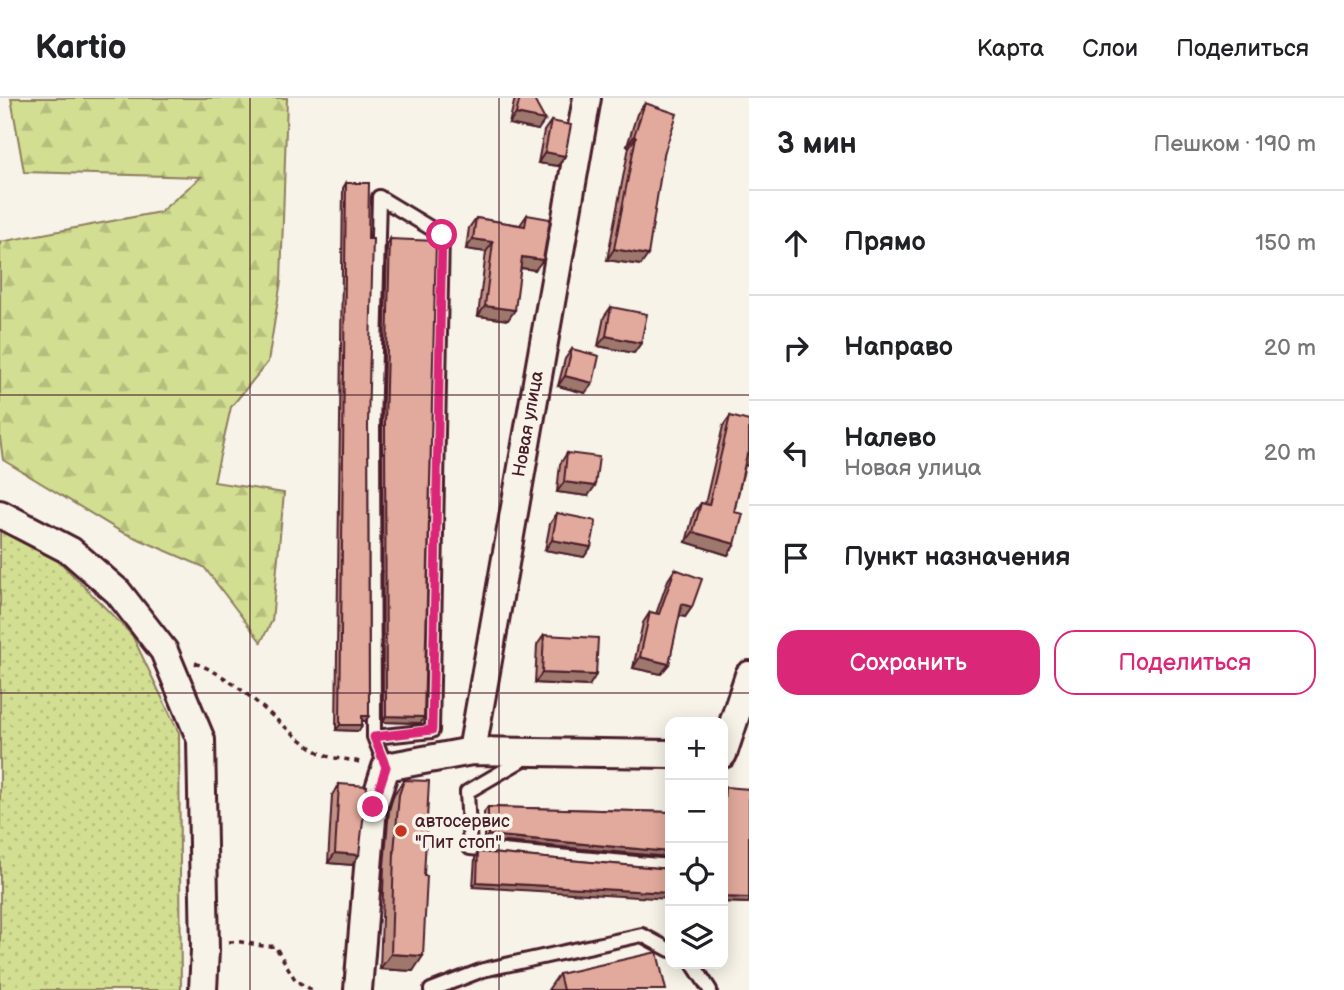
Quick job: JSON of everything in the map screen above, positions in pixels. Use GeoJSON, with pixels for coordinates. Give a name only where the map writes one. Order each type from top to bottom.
{"type":"FeatureCollection","features":[{"type":"Feature","properties":{"kind":"street","name":"Новая улица"},"geometry":{"type":"LineString","coordinates":[[472,751],[587,98]]}},
{"type":"Feature","properties":{"kind":"street"},"geometry":{"type":"LineString","coordinates":[[0,514],[80,559],[118,592],[164,651],[201,740],[205,950],[203,990]]}},
{"type":"Feature","properties":{"kind":"street"},"geometry":{"type":"LineString","coordinates":[[728,742],[749,675]]}},
{"type":"Feature","properties":{"kind":"street"},"geometry":{"type":"LineString","coordinates":[[358,990],[373,807],[386,767],[472,751],[665,754]]}},
{"type":"Feature","properties":{"kind":"lane"},"geometry":{"type":"LineString","coordinates":[[374,737],[432,730],[442,235],[379,197],[373,428],[374,737],[386,767]]}},
{"type":"Feature","properties":{"kind":"lane"},"geometry":{"type":"LineString","coordinates":[[534,753],[467,792],[471,848],[665,866]]}},
{"type":"Feature","properties":{"kind":"lane"},"geometry":{"type":"LineString","coordinates":[[431,990],[483,970],[642,935],[665,947]]}},
{"type":"Feature","properties":{"kind":"lane"},"geometry":{"type":"LineString","coordinates":[[696,969],[710,990]]}},
{"type":"Feature","properties":{"kind":"path"},"geometry":{"type":"LineString","coordinates":[[164,651],[218,672],[299,739],[324,755],[386,767]]}},
{"type":"Feature","properties":{"kind":"path"},"geometry":{"type":"LineString","coordinates":[[205,950],[219,943],[239,941],[262,948],[275,946],[296,981],[312,990]]}},
{"type":"Feature","properties":{"kind":"green space"},"geometry":{"type":"Polygon","coordinates":[[[11,98],[287,98],[281,281],[268,362],[231,407],[214,482],[284,493],[272,621],[261,642],[204,567],[120,531],[3,460],[0,438],[0,242],[160,212],[201,177],[24,172],[11,98]]]}},
{"type":"Feature","properties":{"kind":"green space"},"geometry":{"type":"Polygon","coordinates":[[[0,530],[58,560],[132,635],[179,733],[181,990],[0,990],[0,530]]]}},
{"type":"Feature","properties":{"kind":"building"},"geometry":{"type":"Polygon","coordinates":[[[520,98],[533,98],[545,120],[516,114],[520,98]]]}},
{"type":"Feature","properties":{"kind":"building"},"geometry":{"type":"Polygon","coordinates":[[[645,103],[677,114],[664,154],[648,255],[614,249],[636,137],[634,136],[645,103]]]}},
{"type":"Feature","properties":{"kind":"building"},"geometry":{"type":"Polygon","coordinates":[[[551,121],[571,125],[565,156],[545,152],[551,121]]]}},
{"type":"Feature","properties":{"kind":"building"},"geometry":{"type":"Polygon","coordinates":[[[346,183],[369,183],[368,239],[373,239],[368,423],[369,716],[362,716],[362,725],[340,725],[346,183]]]}},
{"type":"Feature","properties":{"kind":"building"},"geometry":{"type":"Polygon","coordinates":[[[527,215],[550,219],[543,260],[522,257],[515,310],[485,306],[493,242],[473,239],[476,218],[525,226],[527,215]]]}},
{"type":"Feature","properties":{"kind":"building"},"geometry":{"type":"Polygon","coordinates":[[[390,239],[436,241],[424,717],[386,716],[385,423],[390,239]]]}},
{"type":"Feature","properties":{"kind":"building"},"geometry":{"type":"Polygon","coordinates":[[[611,307],[647,314],[641,343],[606,336],[611,307]]]}},
{"type":"Feature","properties":{"kind":"building"},"geometry":{"type":"Polygon","coordinates":[[[572,349],[599,356],[593,383],[565,376],[572,349]]]}},
{"type":"Feature","properties":{"kind":"building"},"geometry":{"type":"Polygon","coordinates":[[[730,416],[749,421],[749,455],[747,454],[734,512],[743,514],[735,544],[693,532],[701,503],[709,505],[730,416]]]}},
{"type":"Feature","properties":{"kind":"building"},"geometry":{"type":"Polygon","coordinates":[[[567,453],[599,457],[595,486],[564,482],[567,453]]]}},
{"type":"Feature","properties":{"kind":"building"},"geometry":{"type":"Polygon","coordinates":[[[557,513],[596,521],[591,547],[552,540],[557,513]]]}},
{"type":"Feature","properties":{"kind":"building"},"geometry":{"type":"Polygon","coordinates":[[[675,569],[702,579],[692,607],[682,604],[669,664],[640,657],[650,612],[659,614],[675,569]]]}},
{"type":"Feature","properties":{"kind":"building"},"geometry":{"type":"Polygon","coordinates":[[[544,635],[598,638],[596,675],[542,673],[544,635]]]}},
{"type":"Feature","properties":{"kind":"building"},"geometry":{"type":"Polygon","coordinates":[[[404,780],[429,781],[423,956],[391,954],[394,852],[399,795],[404,780]]]}},
{"type":"Feature","properties":{"kind":"building"},"geometry":{"type":"Polygon","coordinates":[[[339,784],[367,786],[359,855],[335,853],[339,784]]]}},
{"type":"Feature","properties":{"kind":"building"},"geometry":{"type":"Polygon","coordinates":[[[728,787],[749,789],[749,898],[728,897],[728,787]]]}},
{"type":"Feature","properties":{"kind":"building"},"geometry":{"type":"Polygon","coordinates":[[[488,807],[665,812],[665,852],[488,835],[488,807]]]}},
{"type":"Feature","properties":{"kind":"building"},"geometry":{"type":"Polygon","coordinates":[[[478,852],[665,869],[665,893],[477,882],[478,852]]]}},
{"type":"Feature","properties":{"kind":"building"},"geometry":{"type":"Polygon","coordinates":[[[657,952],[666,990],[563,990],[559,974],[657,952]]]}},
{"type":"Feature","properties":{"kind":"place","name":"автосервис \"Пит стоп\""},"geometry":{"type":"Point","coordinates":[401,831]}},
{"type":"Feature","properties":{"kind":"route"},"geometry":{"type":"LineString","coordinates":[[373,807],[386,767],[374,737],[432,730],[442,235]]}}]}
